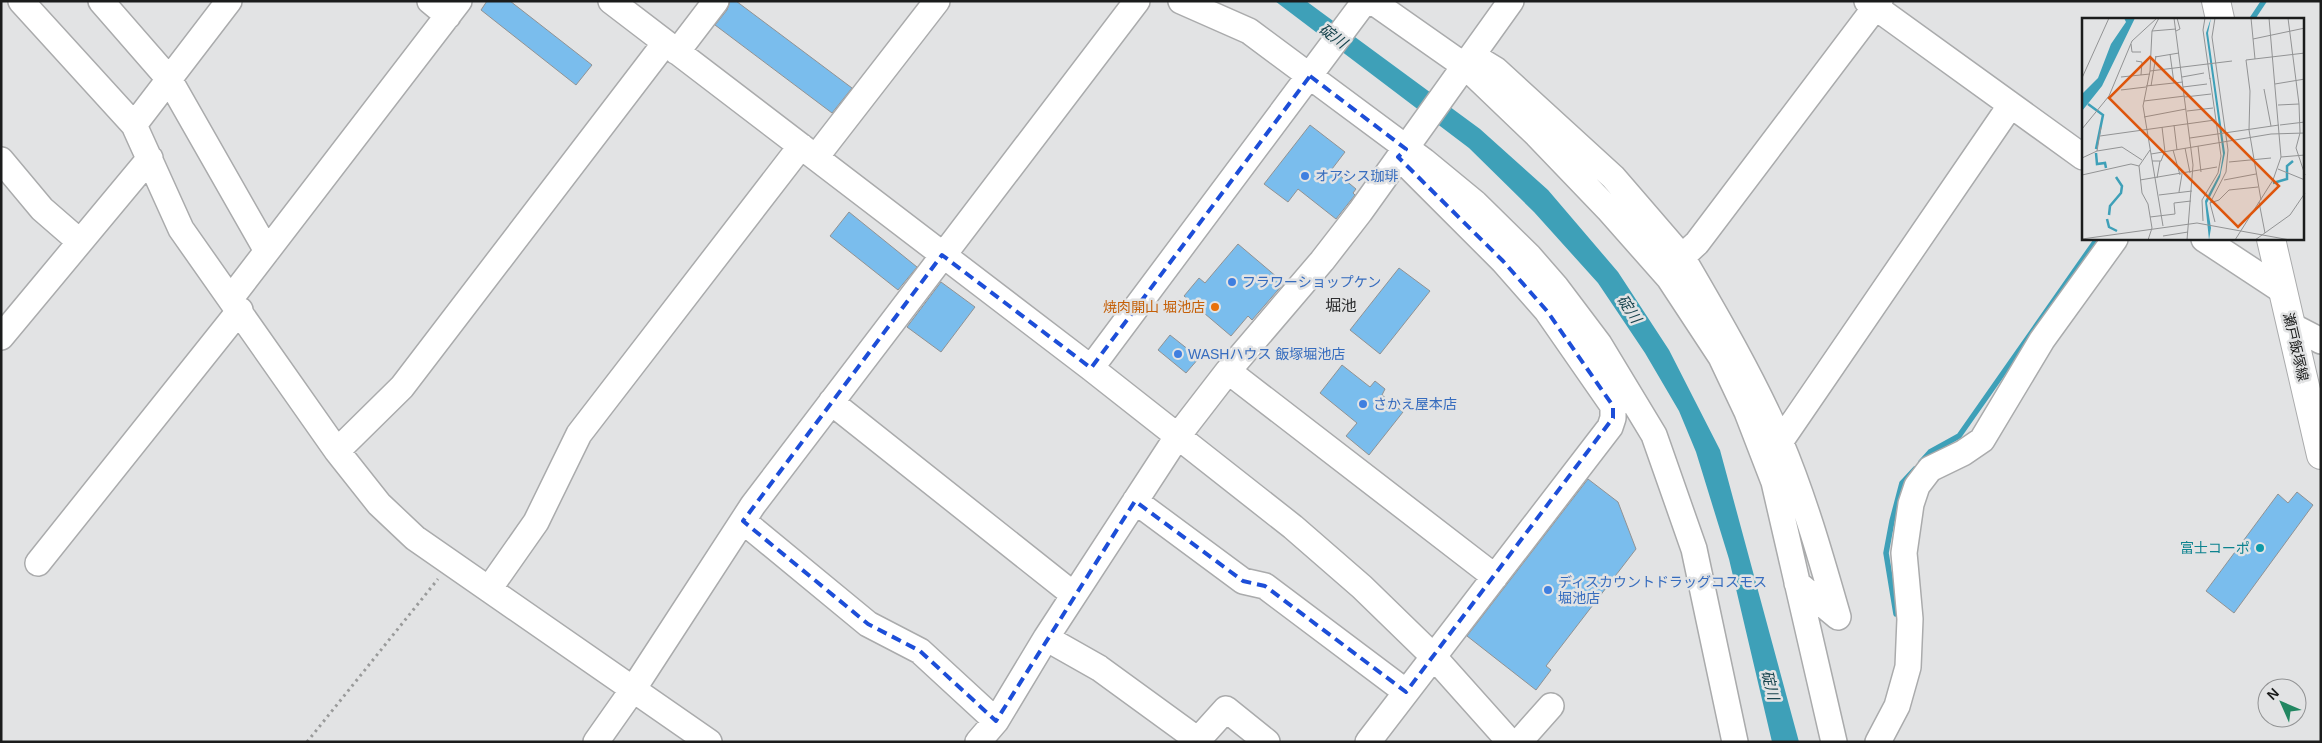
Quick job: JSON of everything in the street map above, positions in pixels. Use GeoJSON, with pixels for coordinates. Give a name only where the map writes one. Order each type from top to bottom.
{"type":"FeatureCollection","features":[{"type":"Feature","properties":{"kind":"main road"},"geometry":{"type":"LineString","coordinates":[[2216,1],[2220,18]]}},
{"type":"Feature","properties":{"kind":"main road","name":"瀬戸飯塚線"},"geometry":{"type":"LineString","coordinates":[[2270,240],[2321,455]]}},
{"type":"Feature","properties":{"kind":"street"},"geometry":{"type":"LineString","coordinates":[[21,1],[134,125],[181,228],[236,304],[337,451],[379,504],[415,538],[634,688],[709,742]]}},
{"type":"Feature","properties":{"kind":"street"},"geometry":{"type":"LineString","coordinates":[[101,1],[169,79],[268,251]]}},
{"type":"Feature","properties":{"kind":"street"},"geometry":{"type":"LineString","coordinates":[[134,125],[229,1]]}},
{"type":"Feature","properties":{"kind":"street"},"geometry":{"type":"LineString","coordinates":[[611,1],[1090,368],[1293,527],[1362,587],[1434,657],[1503,739],[1552,706]]}},
{"type":"Feature","properties":{"kind":"street"},"geometry":{"type":"LineString","coordinates":[[337,451],[402,387],[671,47],[716,1]]}},
{"type":"Feature","properties":{"kind":"street"},"geometry":{"type":"LineString","coordinates":[[489,589],[536,522],[579,434],[808,152],[937,1]]}},
{"type":"Feature","properties":{"kind":"street"},"geometry":{"type":"LineString","coordinates":[[596,742],[634,688],[743,521],[942,255],[1137,1]]}},
{"type":"Feature","properties":{"kind":"street"},"geometry":{"type":"LineString","coordinates":[[1181,1],[1249,31]]}},
{"type":"Feature","properties":{"kind":"street"},"geometry":{"type":"LineString","coordinates":[[1208,1],[1311,75],[1404,150],[1475,202],[1530,256],[1556,286],[1599,344],[1654,435],[1694,549],[1735,742]]}},
{"type":"Feature","properties":{"kind":"street"},"geometry":{"type":"LineString","coordinates":[[743,521],[868,624],[920,651],[989,733],[1046,638],[1134,501],[1178,437],[1228,371],[1322,261],[1467,66],[1511,1]]}},
{"type":"Feature","properties":{"kind":"street"},"geometry":{"type":"LineString","coordinates":[[1090,368],[1367,2],[1467,66],[1537,135],[1669,278],[1721,357],[1747,412],[1774,482],[1834,742]]}},
{"type":"Feature","properties":{"kind":"street"},"geometry":{"type":"LineString","coordinates":[[1682,257],[1697,243],[1874,3],[2010,106],[2082,156]]}},
{"type":"Feature","properties":{"kind":"street"},"geometry":{"type":"LineString","coordinates":[[38,563],[236,304],[268,251],[445,6]]}},
{"type":"Feature","properties":{"kind":"street"},"geometry":{"type":"LineString","coordinates":[[1467,66],[1496,70],[1613,177],[1682,257],[1740,356],[1780,442],[1823,563],[1838,617],[1796,583]]}},
{"type":"Feature","properties":{"kind":"street"},"geometry":{"type":"LineString","coordinates":[[1780,442],[2010,106]]}},
{"type":"Feature","properties":{"kind":"street"},"geometry":{"type":"LineString","coordinates":[[1368,742],[1610,427],[1613,418],[1613,406],[1547,311],[1404,150]]}},
{"type":"Feature","properties":{"kind":"street"},"geometry":{"type":"LineString","coordinates":[[1,336],[150,158]]}},
{"type":"Feature","properties":{"kind":"street"},"geometry":{"type":"LineString","coordinates":[[1,160],[42,209],[80,242]]}},
{"type":"Feature","properties":{"kind":"street"},"geometry":{"type":"LineString","coordinates":[[1878,742],[1897,706],[1908,667],[1910,619],[1904,553],[1911,504],[1917,486],[1930,469],[1963,453],[1982,440],[2042,340],[2114,240]]}},
{"type":"Feature","properties":{"kind":"street"},"geometry":{"type":"LineString","coordinates":[[2206,240],[2283,291]]}},
{"type":"Feature","properties":{"kind":"street"},"geometry":{"type":"LineString","coordinates":[[2292,326],[2321,341]]}},
{"type":"Feature","properties":{"kind":"street"},"geometry":{"type":"LineString","coordinates":[[1228,371],[1495,577]]}},
{"type":"Feature","properties":{"kind":"street"},"geometry":{"type":"LineString","coordinates":[[832,402],[1074,595]]}},
{"type":"Feature","properties":{"kind":"street"},"geometry":{"type":"LineString","coordinates":[[1134,501],[1242,582],[1266,586],[1406,692]]}},
{"type":"Feature","properties":{"kind":"street"},"geometry":{"type":"LineString","coordinates":[[1046,638],[1099,668],[1198,740],[1226,709],[1267,742]]}},
{"type":"Feature","properties":{"kind":"path"},"geometry":{"type":"LineString","coordinates":[[307,742],[451,562]]}},
{"type":"Feature","properties":{"kind":"highlighted area"},"geometry":{"type":"Polygon","coordinates":[[[1310,76],[1406,149],[1398,157],[1503,261],[1547,311],[1613,406],[1613,418],[1406,692],[1265,586],[1243,581],[1135,501],[996,721],[920,651],[868,624],[743,521],[942,255],[1091,368],[1310,76]]]}},
{"type":"Feature","properties":{"kind":"water","name":"碇川"},"geometry":{"type":"Polygon","coordinates":[[[1275,1],[1306,1],[1480,129],[1548,190],[1618,272],[1669,350],[1720,450],[1799,742],[1772,742],[1729,559],[1696,452],[1679,411],[1645,353],[1598,283],[1534,212],[1469,148],[1275,1]]]}},
{"type":"Feature","properties":{"kind":"building"},"geometry":{"type":"Polygon","coordinates":[[[487,1],[510,1],[592,65],[576,85],[481,10],[487,1]]]}},
{"type":"Feature","properties":{"kind":"building"},"geometry":{"type":"Polygon","coordinates":[[[730,1],[736,1],[852,88],[832,113],[715,25],[727,10],[730,1]]]}},
{"type":"Feature","properties":{"kind":"building","name":"オアシス珈琲"},"geometry":{"type":"Polygon","coordinates":[[[1310,125],[1345,152],[1332,169],[1356,189],[1353,193],[1355,195],[1336,219],[1298,189],[1288,202],[1264,184],[1310,125]]]}},
{"type":"Feature","properties":{"kind":"building"},"geometry":{"type":"Polygon","coordinates":[[[849,212],[917,267],[898,290],[830,236],[849,212]]]}},
{"type":"Feature","properties":{"kind":"building"},"geometry":{"type":"Polygon","coordinates":[[[1238,244],[1284,283],[1252,320],[1248,316],[1231,336],[1184,296],[1199,278],[1205,283],[1238,244]]]}},
{"type":"Feature","properties":{"kind":"building"},"geometry":{"type":"Polygon","coordinates":[[[1399,268],[1430,291],[1380,354],[1350,330],[1399,268]]]}},
{"type":"Feature","properties":{"kind":"building"},"geometry":{"type":"Polygon","coordinates":[[[941,282],[975,307],[941,352],[907,327],[941,282]]]}},
{"type":"Feature","properties":{"kind":"building","name":"WASHハウス 飯塚堀池店"},"geometry":{"type":"Polygon","coordinates":[[[1170,335],[1199,358],[1186,373],[1158,350],[1170,335]]]}},
{"type":"Feature","properties":{"kind":"building","name":"さかえ屋本店"},"geometry":{"type":"Polygon","coordinates":[[[1342,365],[1370,387],[1375,381],[1385,389],[1382,395],[1403,412],[1369,455],[1346,436],[1357,423],[1320,393],[1342,365]]]}},
{"type":"Feature","properties":{"kind":"building","name":"ディスカウントドラッグコスモス 堀池店"},"geometry":{"type":"Polygon","coordinates":[[[1588,479],[1618,502],[1636,549],[1546,666],[1551,670],[1536,690],[1467,636],[1588,479]]]}},
{"type":"Feature","properties":{"kind":"building","name":"富士コーポ"},"geometry":{"type":"Polygon","coordinates":[[[2297,492],[2313,505],[2234,613],[2206,591],[2278,494],[2288,503],[2297,492]]]}},
{"type":"Feature","properties":{"kind":"waterway"},"geometry":{"type":"LineString","coordinates":[[2253,18],[2264,1]]}},
{"type":"Feature","properties":{"kind":"waterway"},"geometry":{"type":"LineString","coordinates":[[1921,462],[1930,452],[1959,436],[2096,240]]}},
{"type":"Feature","properties":{"kind":"waterway"},"geometry":{"type":"LineString","coordinates":[[1896,614],[1886,553],[1902,483],[1915,469]]}},
{"type":"Feature","properties":{"kind":"place","name":"オアシス珈琲"},"geometry":{"type":"Point","coordinates":[1305,176]}},
{"type":"Feature","properties":{"kind":"place","name":"フラワーショップケン"},"geometry":{"type":"Point","coordinates":[1232,282]}},
{"type":"Feature","properties":{"kind":"place","name":"焼肉開山 堀池店"},"geometry":{"type":"Point","coordinates":[1215,307]}},
{"type":"Feature","properties":{"kind":"place","name":"WASHハウス 飯塚堀池店"},"geometry":{"type":"Point","coordinates":[1178,354]}},
{"type":"Feature","properties":{"kind":"place","name":"さかえ屋本店"},"geometry":{"type":"Point","coordinates":[1363,404]}},
{"type":"Feature","properties":{"kind":"place","name":"富士コーポ"},"geometry":{"type":"Point","coordinates":[2260,548]}},
{"type":"Feature","properties":{"kind":"place","name":"ディスカウントドラッグコスモス 堀池店"},"geometry":{"type":"Point","coordinates":[1548,590]}},
{"type":"Feature","properties":{"kind":"district","name":"堀池"},"geometry":{"type":"Point","coordinates":[1341,305]}}]}
